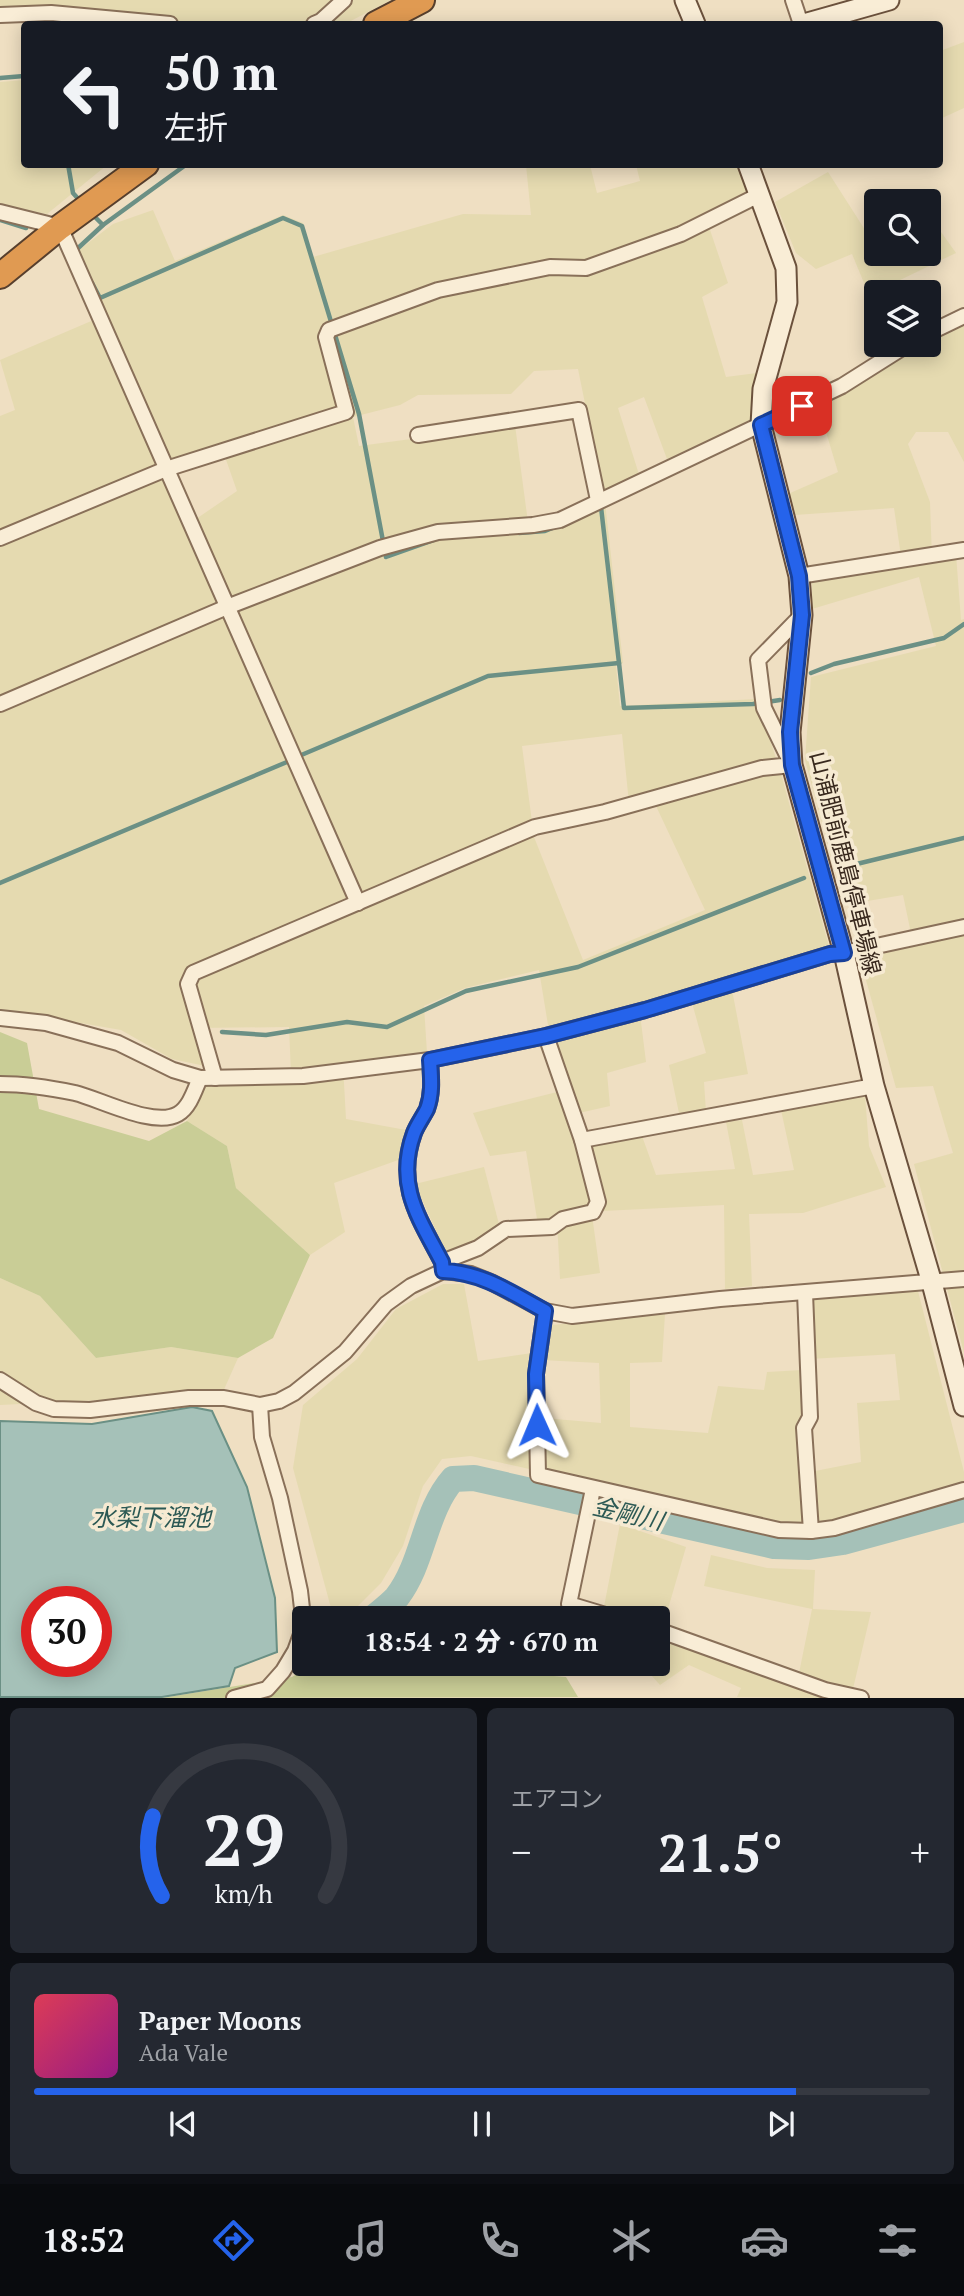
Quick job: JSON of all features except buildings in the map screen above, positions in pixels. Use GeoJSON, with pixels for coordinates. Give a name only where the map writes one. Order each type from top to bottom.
{"type":"FeatureCollection","features":[{"type":"Feature","properties":{"kind":"highway"},"geometry":{"type":"LineString","coordinates":[[392,21],[422,0]]}},
{"type":"Feature","properties":{"kind":"highway"},"geometry":{"type":"LineString","coordinates":[[0,276],[60,227],[141,168]]}},
{"type":"Feature","properties":{"kind":"main road"},"geometry":{"type":"LineString","coordinates":[[685,0],[694,21]]}},
{"type":"Feature","properties":{"kind":"main road"},"geometry":{"type":"LineString","coordinates":[[814,21],[889,0]]}},
{"type":"Feature","properties":{"kind":"main road","name":"山浦肥前鹿島停車場線"},"geometry":{"type":"LineString","coordinates":[[749,168],[786,268],[787,302],[762,389],[761,425],[799,576],[802,615],[790,732],[792,765],[844,953],[874,1086],[932,1283],[964,1406]]}},
{"type":"Feature","properties":{"kind":"street"},"geometry":{"type":"LineString","coordinates":[[322,21],[344,0]]}},
{"type":"Feature","properties":{"kind":"street"},"geometry":{"type":"LineString","coordinates":[[793,0],[802,21]]}},
{"type":"Feature","properties":{"kind":"street"},"geometry":{"type":"LineString","coordinates":[[0,15],[51,13],[138,21]]}},
{"type":"Feature","properties":{"kind":"street"},"geometry":{"type":"LineString","coordinates":[[0,538],[166,469],[346,412],[326,337],[334,329],[438,290],[550,267],[586,268],[681,234],[759,195]]}},
{"type":"Feature","properties":{"kind":"street"},"geometry":{"type":"LineString","coordinates":[[0,212],[60,227],[358,903]]}},
{"type":"Feature","properties":{"kind":"street"},"geometry":{"type":"LineString","coordinates":[[941,327],[964,316]]}},
{"type":"Feature","properties":{"kind":"street"},"geometry":{"type":"LineString","coordinates":[[0,704],[227,607],[384,547],[438,532],[533,525],[560,520],[842,386],[888,357]]}},
{"type":"Feature","properties":{"kind":"street"},"geometry":{"type":"LineString","coordinates":[[418,435],[579,410],[598,500]]}},
{"type":"Feature","properties":{"kind":"street"},"geometry":{"type":"LineString","coordinates":[[799,576],[964,550]]}},
{"type":"Feature","properties":{"kind":"street"},"geometry":{"type":"LineString","coordinates":[[215,1077],[188,984],[193,974],[535,827],[605,813],[762,768],[792,765],[763,703],[758,660],[802,615]]}},
{"type":"Feature","properties":{"kind":"street"},"geometry":{"type":"LineString","coordinates":[[0,1018],[46,1023],[118,1043],[173,1070],[200,1078],[303,1076],[430,1060],[546,1036],[645,1010],[830,954],[964,927]]}},
{"type":"Feature","properties":{"kind":"street"},"geometry":{"type":"LineString","coordinates":[[0,1380],[36,1403],[54,1409],[90,1410],[189,1398],[224,1398],[260,1405],[279,1401],[294,1393],[345,1352],[386,1304],[506,1229],[552,1227],[563,1219],[593,1213],[598,1202],[582,1140],[546,1036]]}},
{"type":"Feature","properties":{"kind":"street"},"geometry":{"type":"LineString","coordinates":[[430,1060],[432,1092],[414,1134],[406,1170],[410,1201],[443,1267],[491,1282],[545,1311],[572,1316],[720,1299],[964,1279]]}},
{"type":"Feature","properties":{"kind":"street"},"geometry":{"type":"LineString","coordinates":[[0,1084],[75,1093],[150,1117],[170,1117],[180,1114],[187,1106],[200,1078]]}},
{"type":"Feature","properties":{"kind":"street"},"geometry":{"type":"LineString","coordinates":[[582,1140],[874,1086]]}},
{"type":"Feature","properties":{"kind":"street"},"geometry":{"type":"LineString","coordinates":[[804,1293],[810,1417],[804,1428],[811,1531]]}},
{"type":"Feature","properties":{"kind":"street"},"geometry":{"type":"LineString","coordinates":[[545,1311],[536,1374],[538,1475],[779,1530],[811,1531],[834,1528],[964,1490]]}},
{"type":"Feature","properties":{"kind":"street"},"geometry":{"type":"LineString","coordinates":[[234,1698],[267,1689],[296,1651],[304,1626],[300,1591],[282,1507],[262,1437],[260,1405]]}},
{"type":"Feature","properties":{"kind":"street"},"geometry":{"type":"LineString","coordinates":[[576,1606],[569,1604],[593,1489]]}},
{"type":"Feature","properties":{"kind":"street"},"geometry":{"type":"LineString","coordinates":[[670,1634],[825,1690],[861,1698]]}},
{"type":"Feature","properties":{"kind":"shaded area"},"geometry":{"type":"Polygon","coordinates":[[[0,0],[391,0],[351,21],[23,21],[23,12],[0,12],[0,0]]]}},
{"type":"Feature","properties":{"kind":"shaded area"},"geometry":{"type":"Polygon","coordinates":[[[964,42],[964,108],[943,118],[943,50],[964,42]]]}},
{"type":"Feature","properties":{"kind":"shaded area"},"geometry":{"type":"Polygon","coordinates":[[[21,80],[21,168],[103,168],[47,214],[0,206],[0,82],[21,80]]]}},
{"type":"Feature","properties":{"kind":"shaded area"},"geometry":{"type":"Polygon","coordinates":[[[526,168],[591,168],[597,193],[640,181],[637,168],[742,168],[755,205],[709,227],[728,283],[702,297],[726,377],[757,373],[751,422],[667,459],[644,397],[618,408],[643,487],[605,502],[623,663],[616,666],[620,706],[757,699],[781,774],[830,950],[730,979],[748,1074],[704,1082],[706,1112],[680,1118],[669,1065],[706,1053],[689,992],[639,1006],[646,1062],[607,1073],[610,1106],[579,1113],[586,1142],[642,1136],[656,1175],[735,1169],[726,1122],[742,1120],[753,1175],[794,1170],[781,1110],[865,1096],[869,1146],[886,1187],[803,1213],[749,1214],[752,1286],[725,1289],[724,1205],[603,1211],[592,1215],[600,1273],[560,1279],[557,1220],[537,1219],[526,1151],[490,1156],[473,1113],[569,1089],[548,1025],[539,970],[465,988],[424,1006],[427,1053],[343,1065],[346,1119],[406,1130],[401,1159],[334,1183],[345,1232],[310,1255],[236,1188],[227,1146],[187,1121],[205,1086],[284,1084],[291,1073],[289,1027],[196,1028],[205,1066],[172,1059],[121,1030],[0,1009],[0,416],[15,410],[0,360],[103,316],[75,253],[113,224],[153,210],[175,261],[283,215],[303,223],[313,257],[463,214],[531,215],[526,168]],[[578,369],[534,371],[511,394],[418,395],[400,405],[353,417],[359,446],[515,425],[529,530],[605,502],[578,369]],[[224,454],[174,470],[196,519],[237,491],[224,454]],[[622,734],[522,746],[534,837],[583,960],[705,910],[656,806],[630,813],[622,734]]]}},
{"type":"Feature","properties":{"kind":"shaded area"},"geometry":{"type":"Polygon","coordinates":[[[828,172],[864,228],[864,266],[929,266],[900,280],[864,280],[864,283],[852,254],[816,269],[796,253],[775,202],[828,172]]]}},
{"type":"Feature","properties":{"kind":"shaded area"},"geometry":{"type":"Polygon","coordinates":[[[941,232],[956,253],[941,260],[941,232]]]}},
{"type":"Feature","properties":{"kind":"shaded area"},"geometry":{"type":"Polygon","coordinates":[[[964,320],[964,462],[948,432],[916,432],[908,444],[930,502],[932,558],[956,554],[961,620],[964,619],[964,1353],[914,1164],[953,1153],[933,1086],[896,1088],[859,955],[913,943],[903,895],[844,905],[805,760],[811,677],[936,646],[919,577],[812,609],[812,578],[902,563],[894,508],[795,515],[788,494],[838,472],[817,402],[899,357],[941,357],[941,333],[964,320]]]}},
{"type":"Feature","properties":{"kind":"shaded area"},"geometry":{"type":"Polygon","coordinates":[[[484,1167],[500,1228],[447,1255],[415,1184],[484,1167]]]}},
{"type":"Feature","properties":{"kind":"shaded area"},"geometry":{"type":"Polygon","coordinates":[[[0,1278],[40,1296],[96,1358],[171,1347],[238,1358],[222,1394],[0,1405],[0,1278]]]}},
{"type":"Feature","properties":{"kind":"shaded area"},"geometry":{"type":"Polygon","coordinates":[[[443,1284],[464,1284],[478,1361],[532,1353],[533,1417],[601,1423],[599,1363],[542,1360],[552,1325],[665,1314],[662,1362],[630,1363],[630,1427],[708,1433],[718,1386],[764,1390],[767,1372],[802,1370],[810,1472],[861,1462],[857,1403],[900,1400],[895,1354],[810,1359],[810,1299],[918,1291],[964,1472],[964,1486],[829,1525],[784,1526],[471,1456],[442,1459],[423,1486],[403,1546],[381,1583],[358,1606],[330,1606],[293,1468],[303,1405],[357,1359],[396,1309],[443,1284]]]}},
{"type":"Feature","properties":{"kind":"shaded area"},"geometry":{"type":"Polygon","coordinates":[[[620,1524],[686,1547],[669,1606],[604,1606],[620,1524]]]}},
{"type":"Feature","properties":{"kind":"shaded area"},"geometry":{"type":"Polygon","coordinates":[[[711,1555],[767,1568],[815,1570],[813,1609],[871,1612],[852,1693],[830,1698],[737,1697],[741,1688],[689,1665],[660,1685],[652,1676],[670,1676],[670,1636],[797,1683],[812,1609],[704,1586],[711,1555]]]}},
{"type":"Feature","properties":{"kind":"green space"},"geometry":{"type":"Polygon","coordinates":[[[0,1032],[27,1043],[39,1109],[149,1141],[187,1121],[227,1146],[236,1188],[310,1255],[273,1338],[238,1358],[171,1347],[96,1358],[40,1296],[0,1278],[0,1032]]]}},
{"type":"Feature","properties":{"kind":"green space"},"geometry":{"type":"Polygon","coordinates":[[[554,1676],[566,1677],[578,1697],[162,1698],[292,1677],[554,1676]]]}},
{"type":"Feature","properties":{"kind":"water","name":"水梨下溜池"},"geometry":{"type":"Polygon","coordinates":[[[192,1407],[212,1411],[247,1487],[275,1598],[277,1652],[235,1668],[229,1686],[162,1697],[0,1697],[0,1421],[92,1424],[192,1407]]]}},
{"type":"Feature","properties":{"kind":"waterway"},"geometry":{"type":"LineString","coordinates":[[0,78],[21,76]]}},
{"type":"Feature","properties":{"kind":"waterway"},"geometry":{"type":"LineString","coordinates":[[69,168],[73,193],[81,202]]}},
{"type":"Feature","properties":{"kind":"waterway"},"geometry":{"type":"LineString","coordinates":[[78,253],[76,250],[103,225],[181,168]]}},
{"type":"Feature","properties":{"kind":"waterway"},"geometry":{"type":"LineString","coordinates":[[91,213],[103,225]]}},
{"type":"Feature","properties":{"kind":"waterway"},"geometry":{"type":"LineString","coordinates":[[92,283],[100,298],[283,218],[302,226],[359,414],[386,557],[434,540]]}},
{"type":"Feature","properties":{"kind":"waterway"},"geometry":{"type":"LineString","coordinates":[[0,220],[26,228]]}},
{"type":"Feature","properties":{"kind":"waterway"},"geometry":{"type":"LineString","coordinates":[[598,509],[601,507],[619,663]]}},
{"type":"Feature","properties":{"kind":"waterway"},"geometry":{"type":"LineString","coordinates":[[519,533],[545,531],[555,527]]}},
{"type":"Feature","properties":{"kind":"waterway"},"geometry":{"type":"LineString","coordinates":[[811,673],[834,664],[944,638],[964,624]]}},
{"type":"Feature","properties":{"kind":"waterway"},"geometry":{"type":"LineString","coordinates":[[299,756],[488,676],[619,663],[624,708],[753,704],[780,700]]}},
{"type":"Feature","properties":{"kind":"waterway"},"geometry":{"type":"LineString","coordinates":[[0,883],[287,762]]}},
{"type":"Feature","properties":{"kind":"waterway"},"geometry":{"type":"LineString","coordinates":[[836,869],[964,838]]}},
{"type":"Feature","properties":{"kind":"waterway"},"geometry":{"type":"LineString","coordinates":[[222,1032],[266,1035],[347,1022],[387,1027],[466,991],[578,967],[804,878]]}},
{"type":"Feature","properties":{"kind":"waterway","name":"金剛川"},"geometry":{"type":"LineString","coordinates":[[387,1606],[406,1583],[436,1506],[453,1479],[474,1478],[774,1546],[809,1547],[843,1542],[964,1509]]}},
{"type":"Feature","properties":{"kind":"route"},"geometry":{"type":"LineString","coordinates":[[537,1425],[536,1374],[545,1311],[471,1274],[443,1271],[442,1262],[410,1201],[406,1170],[414,1134],[432,1092],[430,1060],[546,1036],[645,1010],[830,954],[844,953],[792,765],[790,732],[802,615],[799,576],[761,425],[802,406]]}}]}
